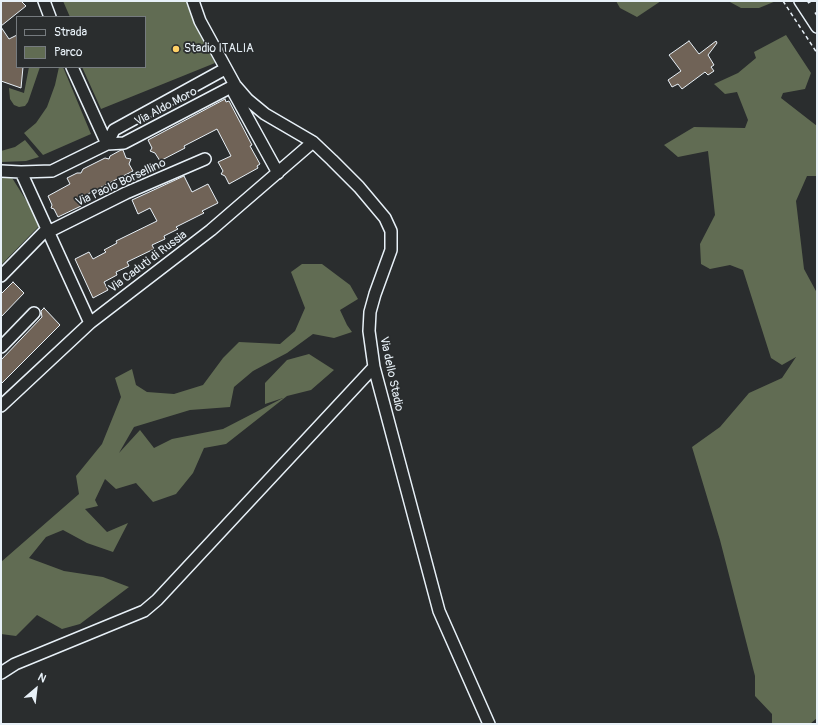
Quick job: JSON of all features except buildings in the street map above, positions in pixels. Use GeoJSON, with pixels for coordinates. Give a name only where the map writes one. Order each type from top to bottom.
{"type":"FeatureCollection","features":[{"type":"Feature","properties":{"kind":"street"},"geometry":{"type":"LineString","coordinates":[[44,1],[50,16]]}},
{"type":"Feature","properties":{"kind":"street","name":"Via dello Stadio"},"geometry":{"type":"LineString","coordinates":[[193,1],[200,21],[235,85],[248,100],[265,114],[313,142],[359,187],[385,218],[391,231],[391,250],[370,312],[369,331],[374,367],[439,611],[489,724]]}},
{"type":"Feature","properties":{"kind":"street"},"geometry":{"type":"LineString","coordinates":[[804,7],[814,1]]}},
{"type":"Feature","properties":{"kind":"street"},"geometry":{"type":"LineString","coordinates":[[804,7],[817,5]]}},
{"type":"Feature","properties":{"kind":"street"},"geometry":{"type":"LineString","coordinates":[[804,7],[817,27]]}},
{"type":"Feature","properties":{"kind":"street"},"geometry":{"type":"LineString","coordinates":[[72,68],[107,144]]}},
{"type":"Feature","properties":{"kind":"street","name":"Via Aldo Moro"},"geometry":{"type":"LineString","coordinates":[[107,144],[114,130],[225,69]]}},
{"type":"Feature","properties":{"kind":"street"},"geometry":{"type":"LineString","coordinates":[[235,85],[234,93],[278,173]]}},
{"type":"Feature","properties":{"kind":"street","name":"Via Aldo Moro"},"geometry":{"type":"LineString","coordinates":[[1,171],[52,171],[107,144],[124,143],[235,85]]}},
{"type":"Feature","properties":{"kind":"street","name":"Via Caduti di Russia"},"geometry":{"type":"LineString","coordinates":[[1,406],[90,323],[211,230],[313,142]]}},
{"type":"Feature","properties":{"kind":"street","name":"Via Paolo Borsellino"},"geometry":{"type":"LineString","coordinates":[[1,276],[47,230],[126,193],[205,159]]}},
{"type":"Feature","properties":{"kind":"street"},"geometry":{"type":"LineString","coordinates":[[21,172],[90,323]]}},
{"type":"Feature","properties":{"kind":"street"},"geometry":{"type":"LineString","coordinates":[[1,347],[34,314]]}},
{"type":"Feature","properties":{"kind":"street"},"geometry":{"type":"LineString","coordinates":[[1,673],[15,664],[129,618],[144,611],[153,604],[209,546],[374,367]]}},
{"type":"Feature","properties":{"kind":"path"},"geometry":{"type":"LineString","coordinates":[[783,1],[817,53]]}},
{"type":"Feature","properties":{"kind":"green space","name":"Stadio ITALIA"},"geometry":{"type":"Polygon","coordinates":[[[63,1],[186,1],[200,35],[215,63],[101,109],[82,68],[146,68],[146,16],[70,16],[63,1]]]}},
{"type":"Feature","properties":{"kind":"green space"},"geometry":{"type":"Polygon","coordinates":[[[616,1],[661,1],[637,17],[620,8],[616,1]]]}},
{"type":"Feature","properties":{"kind":"green space"},"geometry":{"type":"Polygon","coordinates":[[[728,1],[776,1],[759,8],[741,8],[728,1]]]}},
{"type":"Feature","properties":{"kind":"green space"},"geometry":{"type":"Polygon","coordinates":[[[786,35],[811,73],[805,89],[783,93],[781,98],[817,126],[817,176],[807,176],[796,201],[804,269],[817,293],[817,718],[810,724],[772,724],[772,714],[755,696],[755,676],[720,540],[692,447],[720,427],[749,393],[782,378],[796,357],[782,365],[771,358],[743,270],[730,265],[710,269],[701,264],[700,244],[715,215],[708,151],[678,157],[664,145],[694,127],[745,128],[748,120],[737,92],[725,94],[714,84],[738,73],[756,58],[754,52],[786,35]]]}},
{"type":"Feature","properties":{"kind":"green space"},"geometry":{"type":"Polygon","coordinates":[[[29,68],[40,68],[28,102],[25,106],[19,107],[14,105],[10,99],[9,88],[24,93],[29,68]]]}},
{"type":"Feature","properties":{"kind":"green space"},"geometry":{"type":"Polygon","coordinates":[[[59,68],[63,68],[91,134],[43,155],[24,133],[36,123],[47,107],[55,85],[59,68]]]}},
{"type":"Feature","properties":{"kind":"green space"},"geometry":{"type":"Polygon","coordinates":[[[25,140],[39,157],[26,161],[2,162],[1,151],[15,147],[25,140]]]}},
{"type":"Feature","properties":{"kind":"green space"},"geometry":{"type":"Polygon","coordinates":[[[1,173],[9,173],[41,224],[1,265],[1,173]]]}},
{"type":"Feature","properties":{"kind":"green space"},"geometry":{"type":"Polygon","coordinates":[[[302,264],[322,264],[350,285],[358,299],[340,310],[352,332],[334,338],[313,334],[287,353],[253,371],[234,387],[230,407],[190,410],[134,427],[119,453],[140,430],[154,448],[172,439],[223,429],[283,398],[265,404],[265,383],[287,360],[309,354],[334,370],[311,390],[287,396],[226,444],[204,448],[193,473],[176,494],[153,502],[136,483],[116,489],[105,479],[95,500],[98,506],[85,509],[107,532],[128,523],[113,552],[87,543],[63,530],[46,537],[29,558],[64,571],[103,577],[129,587],[80,624],[62,629],[37,615],[16,636],[1,634],[1,562],[79,494],[76,476],[102,444],[121,397],[115,378],[132,369],[136,385],[147,392],[174,394],[203,385],[223,358],[239,342],[280,344],[295,331],[305,308],[291,272],[302,264]]]}},
{"type":"Feature","properties":{"kind":"place","name":"Stadio ITALIA"},"geometry":{"type":"Point","coordinates":[176,49]}}]}
